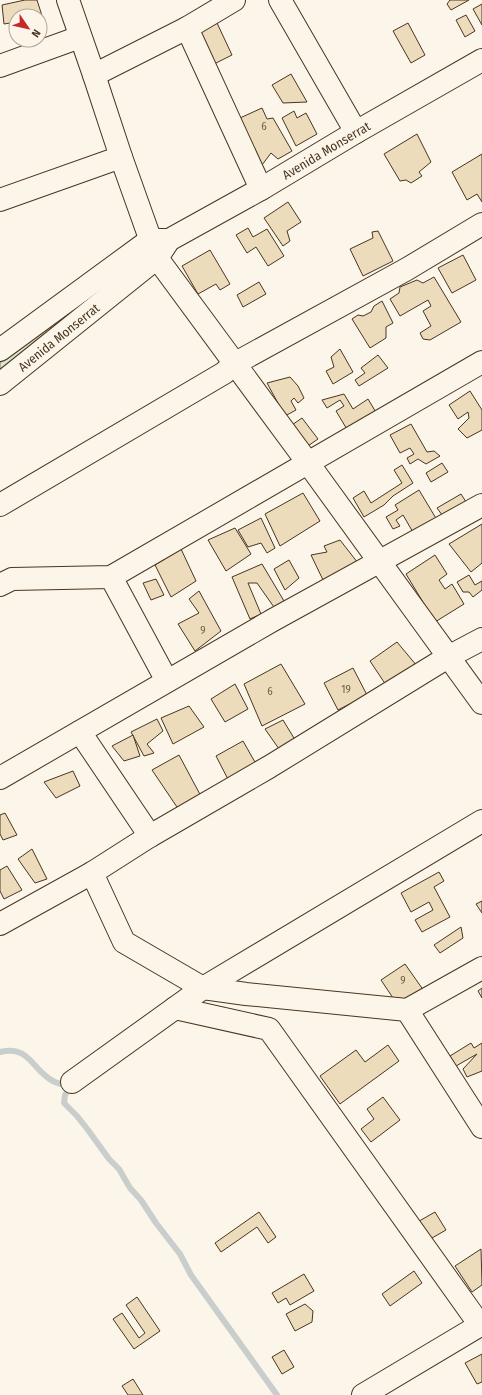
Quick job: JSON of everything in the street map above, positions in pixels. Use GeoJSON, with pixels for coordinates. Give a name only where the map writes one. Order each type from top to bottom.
{"type":"FeatureCollection","features":[{"type":"Feature","properties":{"kind":"street"},"geometry":{"type":"LineString","coordinates":[[68,0],[121,157],[159,246],[234,364],[308,463],[482,703]]}},
{"type":"Feature","properties":{"kind":"street"},"geometry":{"type":"LineString","coordinates":[[94,75],[187,28],[234,0]]}},
{"type":"Feature","properties":{"kind":"street"},"geometry":{"type":"LineString","coordinates":[[280,0],[356,132]]}},
{"type":"Feature","properties":{"kind":"street"},"geometry":{"type":"LineString","coordinates":[[187,28],[261,189]]}},
{"type":"Feature","properties":{"kind":"street"},"geometry":{"type":"LineString","coordinates":[[0,66],[80,37]]}},
{"type":"Feature","properties":{"kind":"street","name":"Avenida Monserrat"},"geometry":{"type":"LineString","coordinates":[[0,350],[159,246],[261,189],[356,132],[482,60]]}},
{"type":"Feature","properties":{"kind":"street"},"geometry":{"type":"LineString","coordinates":[[0,200],[121,157]]}},
{"type":"Feature","properties":{"kind":"street"},"geometry":{"type":"LineString","coordinates":[[0,505],[224,373],[234,364],[407,269],[482,224]]}},
{"type":"Feature","properties":{"kind":"street","name":"Avenida Monserrat"},"geometry":{"type":"LineString","coordinates":[[0,384],[159,246]]}},
{"type":"Feature","properties":{"kind":"street"},"geometry":{"type":"LineString","coordinates":[[0,585],[12,579],[111,577],[482,362]]}},
{"type":"Feature","properties":{"kind":"street"},"geometry":{"type":"LineString","coordinates":[[0,778],[167,681],[379,561],[482,505]]}},
{"type":"Feature","properties":{"kind":"street"},"geometry":{"type":"LineString","coordinates":[[111,577],[167,681]]}},
{"type":"Feature","properties":{"kind":"street"},"geometry":{"type":"LineString","coordinates":[[0,924],[92,873],[150,836],[269,767],[448,657],[482,638]]}},
{"type":"Feature","properties":{"kind":"street"},"geometry":{"type":"LineString","coordinates":[[80,732],[150,836]]}},
{"type":"Feature","properties":{"kind":"street"},"geometry":{"type":"LineString","coordinates":[[72,1082],[203,988],[482,821]]}},
{"type":"Feature","properties":{"kind":"street"},"geometry":{"type":"LineString","coordinates":[[92,873],[124,942],[203,988],[246,994],[406,1010],[482,968]]}},
{"type":"Feature","properties":{"kind":"street"},"geometry":{"type":"LineString","coordinates":[[175,1008],[269,1029],[481,1325],[363,1395]]}},
{"type":"Feature","properties":{"kind":"street"},"geometry":{"type":"LineString","coordinates":[[406,1010],[479,1116]]}},
{"type":"Feature","properties":{"kind":"green space"},"geometry":{"type":"Polygon","coordinates":[[[81,304],[0,372],[0,363],[81,304]]]}},
{"type":"Feature","properties":{"kind":"building"},"geometry":{"type":"Polygon","coordinates":[[[25,0],[37,0],[40,8],[8,8],[8,23],[4,24],[2,5],[25,0]]]}},
{"type":"Feature","properties":{"kind":"building"},"geometry":{"type":"Polygon","coordinates":[[[450,0],[469,0],[451,10],[447,4],[450,0]]]}},
{"type":"Feature","properties":{"kind":"building"},"geometry":{"type":"Polygon","coordinates":[[[482,4],[482,25],[473,9],[482,4]]]}},
{"type":"Feature","properties":{"kind":"building"},"geometry":{"type":"Polygon","coordinates":[[[466,15],[475,31],[465,37],[456,20],[466,15]]]}},
{"type":"Feature","properties":{"kind":"building"},"geometry":{"type":"Polygon","coordinates":[[[217,23],[232,55],[212,65],[200,38],[202,31],[217,23]]]}},
{"type":"Feature","properties":{"kind":"building"},"geometry":{"type":"Polygon","coordinates":[[[408,23],[425,55],[411,63],[393,31],[408,23]]]}},
{"type":"Feature","properties":{"kind":"building"},"geometry":{"type":"Polygon","coordinates":[[[291,74],[307,102],[283,103],[272,85],[291,74]]]}},
{"type":"Feature","properties":{"kind":"building"},"geometry":{"type":"Polygon","coordinates":[[[262,108],[267,119],[273,118],[292,151],[278,159],[271,153],[262,165],[240,118],[262,108]]]}},
{"type":"Feature","properties":{"kind":"building"},"geometry":{"type":"Polygon","coordinates":[[[294,111],[297,118],[306,113],[317,134],[296,146],[282,118],[294,111]]]}},
{"type":"Feature","properties":{"kind":"building"},"geometry":{"type":"Polygon","coordinates":[[[417,134],[431,162],[419,172],[422,176],[411,183],[406,180],[400,181],[384,154],[417,134]]]}},
{"type":"Feature","properties":{"kind":"building"},"geometry":{"type":"Polygon","coordinates":[[[482,154],[482,202],[477,194],[467,200],[452,172],[482,154]]]}},
{"type":"Feature","properties":{"kind":"building"},"geometry":{"type":"Polygon","coordinates":[[[288,202],[301,222],[287,231],[290,241],[283,246],[264,218],[288,202]]]}},
{"type":"Feature","properties":{"kind":"building"},"geometry":{"type":"Polygon","coordinates":[[[248,228],[253,237],[267,229],[284,256],[268,266],[256,247],[247,253],[236,235],[248,228]]]}},
{"type":"Feature","properties":{"kind":"building"},"geometry":{"type":"Polygon","coordinates":[[[378,231],[393,261],[363,276],[350,249],[373,238],[372,232],[378,231]]]}},
{"type":"Feature","properties":{"kind":"building"},"geometry":{"type":"Polygon","coordinates":[[[210,250],[230,284],[220,290],[216,284],[198,294],[182,266],[210,250]]]}},
{"type":"Feature","properties":{"kind":"building"},"geometry":{"type":"Polygon","coordinates":[[[463,255],[476,280],[452,293],[438,268],[463,255]]]}},
{"type":"Feature","properties":{"kind":"building"},"geometry":{"type":"Polygon","coordinates":[[[434,277],[461,322],[430,340],[423,339],[420,333],[431,326],[423,311],[431,306],[428,300],[400,316],[390,299],[399,293],[400,287],[417,280],[423,283],[434,277]]]}},
{"type":"Feature","properties":{"kind":"building"},"geometry":{"type":"Polygon","coordinates":[[[259,282],[266,294],[243,307],[237,295],[259,282]]]}},
{"type":"Feature","properties":{"kind":"building"},"geometry":{"type":"Polygon","coordinates":[[[382,301],[393,323],[386,327],[386,338],[370,348],[352,319],[358,315],[363,316],[371,312],[374,306],[382,301]]]}},
{"type":"Feature","properties":{"kind":"building"},"geometry":{"type":"Polygon","coordinates":[[[340,349],[353,372],[333,384],[326,371],[334,367],[331,357],[340,349]]]}},
{"type":"Feature","properties":{"kind":"building"},"geometry":{"type":"Polygon","coordinates":[[[378,355],[388,368],[359,386],[355,380],[365,373],[361,368],[378,355]]]}},
{"type":"Feature","properties":{"kind":"building"},"geometry":{"type":"Polygon","coordinates":[[[290,377],[298,386],[304,398],[298,403],[294,398],[291,401],[296,410],[285,416],[267,383],[290,377]]]}},
{"type":"Feature","properties":{"kind":"building"},"geometry":{"type":"Polygon","coordinates":[[[470,391],[482,410],[482,430],[467,438],[458,429],[469,418],[468,412],[458,419],[449,405],[470,391]]]}},
{"type":"Feature","properties":{"kind":"building"},"geometry":{"type":"Polygon","coordinates":[[[344,394],[353,409],[368,399],[377,414],[348,431],[336,411],[344,406],[340,400],[327,408],[322,400],[344,394]]]}},
{"type":"Feature","properties":{"kind":"building"},"geometry":{"type":"Polygon","coordinates":[[[302,418],[318,439],[305,448],[289,427],[302,418]]]}},
{"type":"Feature","properties":{"kind":"building"},"geometry":{"type":"Polygon","coordinates":[[[411,424],[427,452],[434,451],[440,456],[426,464],[418,459],[410,464],[407,458],[414,454],[410,448],[400,453],[390,435],[411,424]]]}},
{"type":"Feature","properties":{"kind":"building"},"geometry":{"type":"Polygon","coordinates":[[[442,463],[448,472],[431,482],[426,473],[442,463]]]}},
{"type":"Feature","properties":{"kind":"building"},"geometry":{"type":"Polygon","coordinates":[[[402,465],[413,483],[393,496],[384,505],[364,517],[353,498],[364,491],[371,503],[402,483],[394,470],[402,465]]]}},
{"type":"Feature","properties":{"kind":"building"},"geometry":{"type":"Polygon","coordinates":[[[419,490],[437,520],[414,534],[403,515],[396,520],[400,526],[393,529],[386,517],[398,510],[395,505],[419,490]]]}},
{"type":"Feature","properties":{"kind":"building"},"geometry":{"type":"Polygon","coordinates":[[[303,493],[320,521],[280,546],[265,514],[303,493]]]}},
{"type":"Feature","properties":{"kind":"building"},"geometry":{"type":"Polygon","coordinates":[[[461,494],[468,505],[445,519],[437,508],[461,494]]]}},
{"type":"Feature","properties":{"kind":"building"},"geometry":{"type":"Polygon","coordinates":[[[261,518],[275,548],[267,553],[261,543],[248,547],[238,530],[261,518]]]}},
{"type":"Feature","properties":{"kind":"building"},"geometry":{"type":"Polygon","coordinates":[[[482,524],[482,563],[471,572],[449,544],[482,524]]]}},
{"type":"Feature","properties":{"kind":"building"},"geometry":{"type":"Polygon","coordinates":[[[235,528],[251,554],[226,571],[208,540],[235,528]]]}},
{"type":"Feature","properties":{"kind":"building"},"geometry":{"type":"Polygon","coordinates":[[[340,540],[358,563],[324,582],[311,555],[327,552],[324,546],[340,540]]]}},
{"type":"Feature","properties":{"kind":"building"},"geometry":{"type":"Polygon","coordinates":[[[181,549],[196,581],[171,597],[155,565],[181,549]]]}},
{"type":"Feature","properties":{"kind":"building"},"geometry":{"type":"Polygon","coordinates":[[[435,555],[447,574],[439,580],[445,589],[452,584],[464,604],[435,622],[406,574],[435,555]]]}},
{"type":"Feature","properties":{"kind":"building"},"geometry":{"type":"Polygon","coordinates":[[[289,560],[299,578],[285,590],[274,569],[289,560]]]}},
{"type":"Feature","properties":{"kind":"building"},"geometry":{"type":"Polygon","coordinates":[[[262,564],[284,601],[276,610],[257,583],[248,583],[261,614],[250,619],[232,577],[262,564]]]}},
{"type":"Feature","properties":{"kind":"building"},"geometry":{"type":"Polygon","coordinates":[[[469,575],[475,585],[482,581],[482,590],[473,597],[469,592],[463,592],[457,582],[469,575]]]}},
{"type":"Feature","properties":{"kind":"building"},"geometry":{"type":"Polygon","coordinates":[[[156,579],[164,595],[151,600],[143,583],[156,579]]]}},
{"type":"Feature","properties":{"kind":"building"},"geometry":{"type":"Polygon","coordinates":[[[199,591],[221,631],[195,651],[178,624],[199,613],[189,599],[199,591]]]}},
{"type":"Feature","properties":{"kind":"building"},"geometry":{"type":"Polygon","coordinates":[[[397,642],[417,666],[386,685],[370,661],[397,642]]]}},
{"type":"Feature","properties":{"kind":"building"},"geometry":{"type":"Polygon","coordinates":[[[281,664],[305,704],[262,726],[244,684],[281,664]]]}},
{"type":"Feature","properties":{"kind":"building"},"geometry":{"type":"Polygon","coordinates":[[[353,668],[367,695],[338,710],[324,683],[353,668]]]}},
{"type":"Feature","properties":{"kind":"building"},"geometry":{"type":"Polygon","coordinates":[[[235,684],[248,709],[225,722],[211,699],[235,684]]]}},
{"type":"Feature","properties":{"kind":"building"},"geometry":{"type":"Polygon","coordinates":[[[189,706],[204,727],[173,744],[161,718],[189,706]]]}},
{"type":"Feature","properties":{"kind":"building"},"geometry":{"type":"Polygon","coordinates":[[[157,719],[163,731],[147,744],[154,753],[144,756],[131,732],[157,719]]]}},
{"type":"Feature","properties":{"kind":"building"},"geometry":{"type":"Polygon","coordinates":[[[283,720],[300,748],[284,756],[265,729],[283,720]]]}},
{"type":"Feature","properties":{"kind":"building"},"geometry":{"type":"Polygon","coordinates":[[[133,735],[140,756],[124,761],[112,746],[133,735]]]}},
{"type":"Feature","properties":{"kind":"building"},"geometry":{"type":"Polygon","coordinates":[[[243,741],[260,771],[231,785],[216,756],[243,741]]]}},
{"type":"Feature","properties":{"kind":"building"},"geometry":{"type":"Polygon","coordinates":[[[179,755],[203,800],[181,813],[152,770],[179,755]]]}},
{"type":"Feature","properties":{"kind":"building"},"geometry":{"type":"Polygon","coordinates":[[[73,771],[80,786],[56,798],[44,782],[73,771]]]}},
{"type":"Feature","properties":{"kind":"building"},"geometry":{"type":"Polygon","coordinates":[[[5,813],[17,835],[3,840],[0,834],[0,815],[5,813]]]}},
{"type":"Feature","properties":{"kind":"building"},"geometry":{"type":"Polygon","coordinates":[[[32,849],[47,879],[35,883],[18,859],[32,849]]]}},
{"type":"Feature","properties":{"kind":"building"},"geometry":{"type":"Polygon","coordinates":[[[7,866],[22,890],[4,899],[0,891],[0,870],[7,866]]]}},
{"type":"Feature","properties":{"kind":"building"},"geometry":{"type":"Polygon","coordinates":[[[439,872],[444,881],[434,887],[450,917],[422,932],[415,920],[433,910],[429,902],[411,912],[401,893],[439,872]]]}},
{"type":"Feature","properties":{"kind":"building"},"geometry":{"type":"Polygon","coordinates":[[[482,901],[482,913],[476,904],[482,901]]]}},
{"type":"Feature","properties":{"kind":"building"},"geometry":{"type":"Polygon","coordinates":[[[461,927],[463,938],[440,953],[434,945],[461,927]]]}},
{"type":"Feature","properties":{"kind":"building"},"geometry":{"type":"Polygon","coordinates":[[[405,964],[424,991],[399,1007],[381,980],[405,964]]]}},
{"type":"Feature","properties":{"kind":"building"},"geometry":{"type":"Polygon","coordinates":[[[482,988],[482,998],[478,991],[482,988]]]}},
{"type":"Feature","properties":{"kind":"building"},"geometry":{"type":"Polygon","coordinates":[[[471,1043],[474,1048],[482,1043],[482,1071],[467,1077],[463,1069],[477,1054],[456,1066],[450,1056],[471,1043]]]}},
{"type":"Feature","properties":{"kind":"building"},"geometry":{"type":"Polygon","coordinates":[[[388,1045],[399,1061],[340,1104],[320,1076],[356,1050],[365,1062],[388,1045]]]}},
{"type":"Feature","properties":{"kind":"building"},"geometry":{"type":"Polygon","coordinates":[[[383,1097],[400,1120],[371,1142],[361,1129],[374,1119],[367,1109],[383,1097]]]}},
{"type":"Feature","properties":{"kind":"building"},"geometry":{"type":"Polygon","coordinates":[[[259,1212],[276,1237],[268,1243],[257,1227],[221,1252],[215,1243],[259,1212]]]}},
{"type":"Feature","properties":{"kind":"building"},"geometry":{"type":"Polygon","coordinates":[[[435,1212],[446,1230],[425,1242],[414,1224],[435,1212]]]}},
{"type":"Feature","properties":{"kind":"building"},"geometry":{"type":"Polygon","coordinates":[[[481,1249],[482,1285],[472,1292],[455,1266],[481,1249]]]}},
{"type":"Feature","properties":{"kind":"building"},"geometry":{"type":"Polygon","coordinates":[[[414,1271],[422,1283],[390,1306],[382,1294],[414,1271]]]}},
{"type":"Feature","properties":{"kind":"building"},"geometry":{"type":"Polygon","coordinates":[[[304,1274],[314,1291],[290,1305],[286,1298],[278,1303],[272,1293],[304,1274]]]}},
{"type":"Feature","properties":{"kind":"building"},"geometry":{"type":"Polygon","coordinates":[[[137,1297],[160,1331],[134,1349],[113,1319],[122,1313],[139,1338],[145,1333],[126,1305],[137,1297]]]}},
{"type":"Feature","properties":{"kind":"building"},"geometry":{"type":"Polygon","coordinates":[[[305,1304],[313,1311],[312,1322],[295,1331],[286,1314],[305,1304]]]}},
{"type":"Feature","properties":{"kind":"building"},"geometry":{"type":"Polygon","coordinates":[[[284,1350],[294,1367],[282,1374],[272,1357],[284,1350]]]}},
{"type":"Feature","properties":{"kind":"building"},"geometry":{"type":"Polygon","coordinates":[[[482,1354],[482,1382],[477,1384],[465,1363],[482,1354]]]}},
{"type":"Feature","properties":{"kind":"building"},"geometry":{"type":"Polygon","coordinates":[[[133,1379],[143,1395],[128,1395],[122,1386],[133,1379]]]}},
{"type":"Feature","properties":{"kind":"waterway"},"geometry":{"type":"LineString","coordinates":[[0,1052],[10,1051],[18,1052],[24,1055],[54,1082],[65,1085],[68,1090],[65,1095],[64,1103],[77,1116],[109,1159],[119,1169],[130,1188],[141,1200],[156,1223],[180,1254],[191,1275],[277,1395]]}}]}
